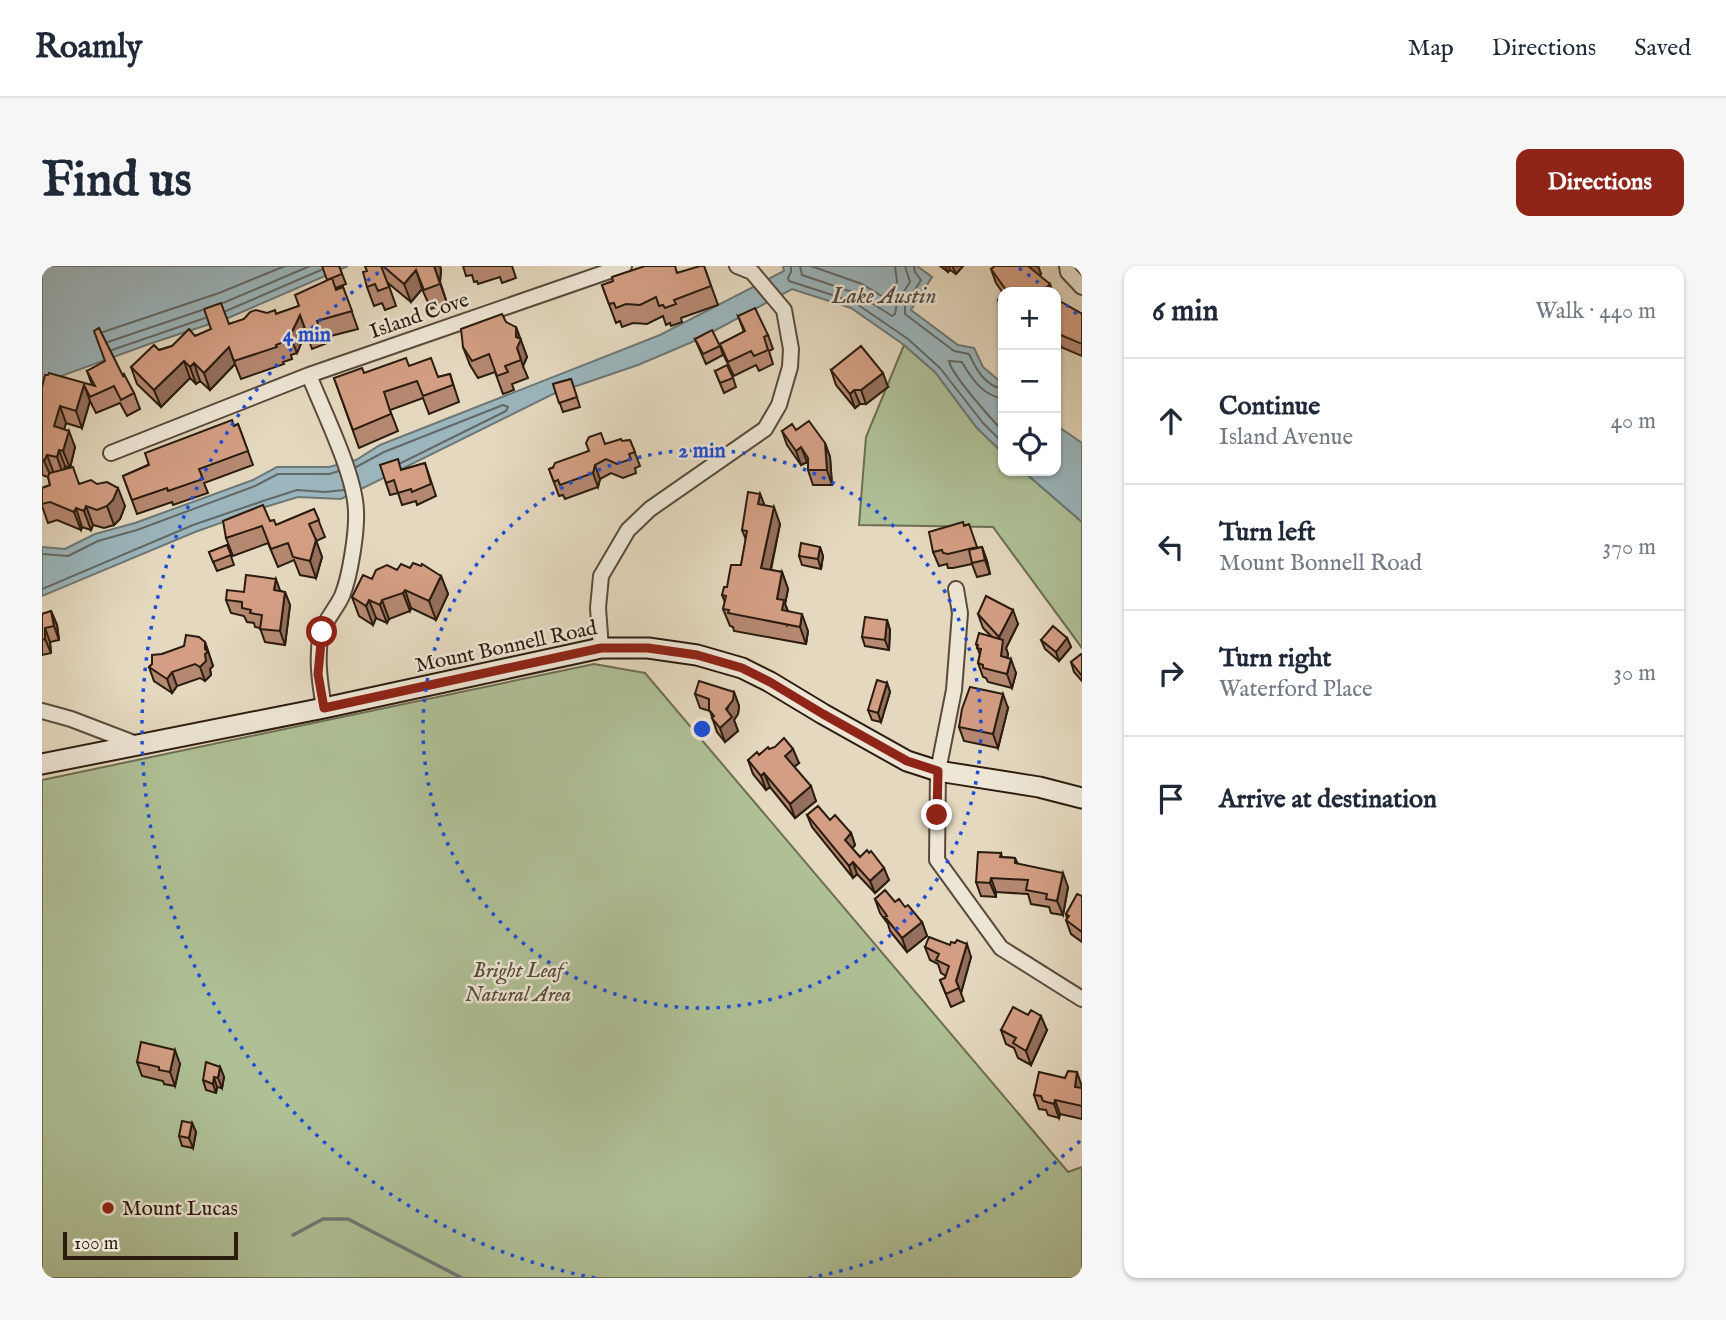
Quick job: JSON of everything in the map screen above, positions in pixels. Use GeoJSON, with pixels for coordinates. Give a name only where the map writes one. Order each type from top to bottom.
{"type":"FeatureCollection","features":[{"type":"Feature","properties":{"kind":"street","name":"Island Cove"},"geometry":{"type":"LineString","coordinates":[[111,453],[309,374],[624,266]]}},
{"type":"Feature","properties":{"kind":"street"},"geometry":{"type":"LineString","coordinates":[[601,648],[598,608],[601,576],[628,530],[650,509],[765,429],[779,405],[790,368],[791,349],[784,310],[752,272],[737,266]]}},
{"type":"Feature","properties":{"kind":"street"},"geometry":{"type":"LineString","coordinates":[[1067,266],[1068,272],[1082,287]]}},
{"type":"Feature","properties":{"kind":"street"},"geometry":{"type":"LineString","coordinates":[[309,374],[342,458],[355,497],[357,513],[342,595],[322,632],[319,680],[324,708]]}},
{"type":"Feature","properties":{"kind":"street"},"geometry":{"type":"LineString","coordinates":[[956,589],[960,613],[954,690],[938,771],[937,860],[1001,948],[1082,999]]}},
{"type":"Feature","properties":{"kind":"street","name":"Mount Bonnell Road"},"geometry":{"type":"LineString","coordinates":[[42,764],[324,708],[601,648],[648,648],[697,655],[742,668],[907,761],[938,771],[1039,787],[1082,798]]}},
{"type":"Feature","properties":{"kind":"street"},"geometry":{"type":"LineString","coordinates":[[42,711],[139,745]]}},
{"type":"Feature","properties":{"kind":"green space"},"geometry":{"type":"Polygon","coordinates":[[[904,345],[935,372],[977,428],[998,448],[998,476],[1029,476],[1082,522],[1082,648],[993,527],[859,525],[866,437],[904,345]]]}},
{"type":"Feature","properties":{"kind":"green space","name":"Bright Leaf Natural Area"},"geometry":{"type":"Polygon","coordinates":[[[594,664],[645,673],[1068,1172],[1082,1167],[1082,1278],[42,1278],[42,780],[594,664]]]}},
{"type":"Feature","properties":{"kind":"water"},"geometry":{"type":"Polygon","coordinates":[[[42,266],[348,266],[228,318],[42,383],[42,266]]]}},
{"type":"Feature","properties":{"kind":"water","name":"Lake Austin"},"geometry":{"type":"Polygon","coordinates":[[[783,266],[917,266],[932,277],[911,310],[958,345],[974,348],[983,367],[998,380],[998,448],[977,428],[935,372],[904,345],[851,308],[792,289],[699,339],[638,365],[553,394],[341,499],[298,497],[265,507],[195,532],[42,596],[42,547],[65,549],[95,534],[135,523],[253,480],[277,467],[329,467],[356,460],[380,445],[660,335],[784,271],[783,266]]]}},
{"type":"Feature","properties":{"kind":"water"},"geometry":{"type":"Polygon","coordinates":[[[1061,428],[1082,443],[1082,522],[1029,476],[1061,476],[1061,428]]]}},
{"type":"Feature","properties":{"kind":"building"},"geometry":{"type":"Polygon","coordinates":[[[322,266],[339,266],[342,274],[327,280],[322,266]]]}},
{"type":"Feature","properties":{"kind":"building"},"geometry":{"type":"Polygon","coordinates":[[[365,266],[381,266],[389,287],[378,291],[375,284],[367,287],[363,272],[367,271],[365,266]]]}},
{"type":"Feature","properties":{"kind":"building"},"geometry":{"type":"Polygon","coordinates":[[[383,266],[434,266],[440,284],[424,290],[416,270],[404,284],[383,266]]]}},
{"type":"Feature","properties":{"kind":"building"},"geometry":{"type":"Polygon","coordinates":[[[645,266],[675,266],[677,273],[704,266],[711,286],[674,300],[676,304],[665,308],[663,305],[659,306],[656,297],[640,305],[626,304],[616,308],[614,303],[609,304],[602,285],[613,281],[612,277],[645,266]]]}},
{"type":"Feature","properties":{"kind":"building"},"geometry":{"type":"Polygon","coordinates":[[[995,266],[1028,266],[1050,284],[1047,287],[1004,287],[991,269],[995,266]]]}},
{"type":"Feature","properties":{"kind":"building"},"geometry":{"type":"Polygon","coordinates":[[[332,278],[336,290],[343,287],[352,311],[317,321],[319,326],[306,331],[300,315],[290,336],[276,345],[277,347],[234,361],[229,347],[204,373],[194,363],[190,367],[184,361],[154,390],[131,367],[154,345],[159,350],[172,346],[189,329],[195,336],[211,329],[204,309],[221,303],[229,324],[244,319],[256,310],[267,313],[275,310],[276,314],[299,306],[295,295],[332,278]]]}},
{"type":"Feature","properties":{"kind":"building"},"geometry":{"type":"Polygon","coordinates":[[[1061,302],[1082,314],[1082,344],[1061,335],[1061,302]]]}},
{"type":"Feature","properties":{"kind":"building"},"geometry":{"type":"Polygon","coordinates":[[[755,308],[768,335],[764,337],[768,350],[754,356],[751,351],[728,362],[720,344],[745,331],[738,316],[755,308]]]}},
{"type":"Feature","properties":{"kind":"building"},"geometry":{"type":"Polygon","coordinates":[[[502,314],[506,322],[516,327],[516,337],[521,339],[517,348],[521,360],[505,366],[508,372],[497,376],[489,354],[472,361],[463,347],[461,329],[502,314]]]}},
{"type":"Feature","properties":{"kind":"building"},"geometry":{"type":"Polygon","coordinates":[[[99,328],[134,393],[121,400],[114,386],[90,397],[84,385],[76,411],[60,406],[54,426],[69,431],[63,451],[59,450],[57,457],[47,455],[44,461],[42,387],[45,375],[49,373],[95,386],[87,371],[105,361],[94,331],[99,328]]]}},
{"type":"Feature","properties":{"kind":"building"},"geometry":{"type":"Polygon","coordinates":[[[712,330],[720,346],[703,354],[695,339],[712,330]]]}},
{"type":"Feature","properties":{"kind":"building"},"geometry":{"type":"Polygon","coordinates":[[[861,346],[883,373],[861,390],[854,390],[850,394],[831,370],[861,346]]]}},
{"type":"Feature","properties":{"kind":"building"},"geometry":{"type":"Polygon","coordinates":[[[406,358],[409,366],[431,358],[438,377],[450,374],[453,385],[423,396],[417,381],[384,392],[391,414],[353,430],[334,378],[362,368],[364,373],[406,358]]]}},
{"type":"Feature","properties":{"kind":"building"},"geometry":{"type":"Polygon","coordinates":[[[727,365],[733,378],[720,383],[715,371],[727,365]]]}},
{"type":"Feature","properties":{"kind":"building"},"geometry":{"type":"Polygon","coordinates":[[[571,379],[577,397],[559,403],[553,384],[571,379]]]}},
{"type":"Feature","properties":{"kind":"building"},"geometry":{"type":"Polygon","coordinates":[[[232,420],[234,426],[238,424],[248,451],[199,469],[203,479],[132,500],[123,476],[149,465],[145,453],[232,420]]]}},
{"type":"Feature","properties":{"kind":"building"},"geometry":{"type":"Polygon","coordinates":[[[809,421],[825,443],[827,470],[808,470],[808,458],[801,447],[796,451],[782,431],[792,424],[796,430],[809,421]]]}},
{"type":"Feature","properties":{"kind":"building"},"geometry":{"type":"Polygon","coordinates":[[[601,433],[605,444],[621,439],[630,440],[635,452],[629,454],[631,459],[617,464],[606,459],[595,465],[593,473],[560,485],[558,480],[554,482],[549,469],[553,468],[555,463],[589,451],[586,443],[589,437],[601,433]]]}},
{"type":"Feature","properties":{"kind":"building"},"geometry":{"type":"Polygon","coordinates":[[[398,459],[401,470],[425,463],[431,484],[412,492],[411,489],[398,493],[394,480],[386,483],[380,465],[398,459]]]}},
{"type":"Feature","properties":{"kind":"building"},"geometry":{"type":"Polygon","coordinates":[[[73,467],[79,484],[91,480],[97,484],[107,482],[118,488],[113,500],[97,510],[86,506],[84,511],[76,508],[74,512],[50,502],[42,504],[42,488],[50,485],[50,473],[73,467]]]}},
{"type":"Feature","properties":{"kind":"building"},"geometry":{"type":"Polygon","coordinates":[[[748,492],[760,494],[758,504],[774,507],[761,568],[782,572],[777,599],[784,600],[782,610],[802,614],[800,627],[728,613],[729,610],[723,609],[726,596],[722,595],[724,587],[727,587],[731,565],[741,565],[747,531],[742,530],[748,492]]]}},
{"type":"Feature","properties":{"kind":"building"},"geometry":{"type":"Polygon","coordinates":[[[263,505],[270,521],[274,520],[276,525],[314,509],[319,520],[309,524],[316,540],[310,561],[293,557],[288,543],[271,549],[262,526],[226,538],[223,521],[263,505]]]}},
{"type":"Feature","properties":{"kind":"building"},"geometry":{"type":"Polygon","coordinates":[[[963,522],[964,526],[969,524],[977,547],[948,554],[942,550],[933,552],[929,532],[963,522]]]}},
{"type":"Feature","properties":{"kind":"building"},"geometry":{"type":"Polygon","coordinates":[[[801,543],[820,547],[818,559],[799,556],[801,543]]]}},
{"type":"Feature","properties":{"kind":"building"},"geometry":{"type":"Polygon","coordinates":[[[227,545],[231,555],[213,562],[209,552],[227,545]]]}},
{"type":"Feature","properties":{"kind":"building"},"geometry":{"type":"Polygon","coordinates":[[[982,547],[985,560],[972,563],[969,550],[982,547]]]}},
{"type":"Feature","properties":{"kind":"building"},"geometry":{"type":"Polygon","coordinates":[[[413,563],[422,564],[441,576],[429,601],[405,590],[382,600],[380,605],[369,600],[366,606],[352,597],[363,575],[372,579],[376,570],[387,565],[397,570],[401,564],[410,568],[413,563]]]}},
{"type":"Feature","properties":{"kind":"building"},"geometry":{"type":"Polygon","coordinates":[[[246,575],[276,579],[274,590],[285,592],[280,631],[260,629],[262,615],[242,608],[242,602],[226,600],[227,590],[244,592],[246,575]]]}},
{"type":"Feature","properties":{"kind":"building"},"geometry":{"type":"Polygon","coordinates":[[[986,596],[1013,610],[999,637],[978,614],[986,596]]]}},
{"type":"Feature","properties":{"kind":"building"},"geometry":{"type":"Polygon","coordinates":[[[51,611],[54,626],[45,628],[45,639],[42,640],[42,614],[51,611]]]}},
{"type":"Feature","properties":{"kind":"building"},"geometry":{"type":"Polygon","coordinates":[[[865,617],[887,620],[885,640],[862,637],[865,617]]]}},
{"type":"Feature","properties":{"kind":"building"},"geometry":{"type":"Polygon","coordinates":[[[1053,626],[1067,638],[1056,652],[1041,640],[1053,626]]]}},
{"type":"Feature","properties":{"kind":"building"},"geometry":{"type":"Polygon","coordinates":[[[979,633],[1003,640],[1001,656],[1011,659],[1007,674],[983,668],[983,665],[978,663],[981,649],[977,648],[976,644],[979,633]]]}},
{"type":"Feature","properties":{"kind":"building"},"geometry":{"type":"Polygon","coordinates":[[[186,635],[199,637],[205,642],[208,652],[205,654],[206,661],[200,667],[195,664],[172,672],[167,679],[149,667],[152,664],[152,655],[184,646],[186,635]]]}},
{"type":"Feature","properties":{"kind":"building"},"geometry":{"type":"Polygon","coordinates":[[[1081,654],[1082,656],[1082,676],[1071,662],[1081,654]]]}},
{"type":"Feature","properties":{"kind":"building"},"geometry":{"type":"Polygon","coordinates":[[[877,680],[887,683],[878,713],[868,710],[877,680]]]}},
{"type":"Feature","properties":{"kind":"building"},"geometry":{"type":"Polygon","coordinates":[[[699,681],[734,692],[733,700],[726,709],[732,717],[720,728],[712,718],[714,716],[709,710],[709,699],[695,694],[699,681]]]}},
{"type":"Feature","properties":{"kind":"building"},"geometry":{"type":"Polygon","coordinates":[[[970,687],[1003,694],[993,734],[959,727],[970,687]]]}},
{"type":"Feature","properties":{"kind":"building"},"geometry":{"type":"Polygon","coordinates":[[[784,738],[793,749],[785,756],[811,786],[790,804],[764,773],[761,776],[748,760],[757,752],[759,755],[768,747],[775,747],[784,738]]]}},
{"type":"Feature","properties":{"kind":"building"},"geometry":{"type":"Polygon","coordinates":[[[818,806],[830,820],[835,815],[851,833],[845,840],[860,857],[867,850],[869,853],[871,851],[884,868],[870,881],[853,862],[849,866],[807,815],[818,806]]]}},
{"type":"Feature","properties":{"kind":"building"},"geometry":{"type":"Polygon","coordinates":[[[978,852],[1001,853],[1000,857],[1015,858],[1015,863],[1063,873],[1057,901],[1046,899],[1047,894],[1026,890],[1028,880],[991,878],[990,883],[976,882],[978,852]]]}},
{"type":"Feature","properties":{"kind":"building"},"geometry":{"type":"Polygon","coordinates":[[[885,890],[895,902],[899,899],[905,907],[908,905],[922,922],[902,938],[875,899],[885,890]]]}},
{"type":"Feature","properties":{"kind":"building"},"geometry":{"type":"Polygon","coordinates":[[[1077,894],[1082,896],[1082,932],[1066,920],[1069,916],[1066,914],[1077,894]]]}},
{"type":"Feature","properties":{"kind":"building"},"geometry":{"type":"Polygon","coordinates":[[[929,937],[950,945],[957,940],[967,944],[956,981],[959,988],[946,994],[940,980],[945,978],[949,966],[936,960],[939,954],[925,947],[929,937]]]}},
{"type":"Feature","properties":{"kind":"building"},"geometry":{"type":"Polygon","coordinates":[[[1013,1007],[1028,1015],[1031,1010],[1041,1016],[1026,1051],[1013,1043],[1016,1038],[1001,1030],[1013,1007]]]}},
{"type":"Feature","properties":{"kind":"building"},"geometry":{"type":"Polygon","coordinates":[[[141,1042],[175,1050],[170,1072],[137,1062],[141,1042]]]}},
{"type":"Feature","properties":{"kind":"building"},"geometry":{"type":"Polygon","coordinates":[[[206,1062],[220,1067],[218,1078],[214,1077],[213,1084],[203,1080],[206,1062]]]}},
{"type":"Feature","properties":{"kind":"building"},"geometry":{"type":"Polygon","coordinates":[[[1068,1071],[1077,1072],[1075,1087],[1082,1088],[1082,1106],[1055,1100],[1054,1104],[1034,1095],[1039,1072],[1065,1078],[1068,1071]]]}},
{"type":"Feature","properties":{"kind":"building"},"geometry":{"type":"Polygon","coordinates":[[[182,1121],[192,1123],[189,1138],[179,1136],[182,1121]]]}},
{"type":"Feature","properties":{"kind":"waterway"},"geometry":{"type":"LineString","coordinates":[[293,1235],[323,1219],[348,1219],[462,1278]]}},
{"type":"Feature","properties":{"kind":"place","name":"Mount Lucas"},"geometry":{"type":"Point","coordinates":[108,1208]}},
{"type":"Feature","properties":{"kind":"route"},"geometry":{"type":"LineString","coordinates":[[322,632],[318,674],[324,708],[601,648],[648,648],[720,661],[770,682],[907,761],[938,771],[937,815]]}}]}
